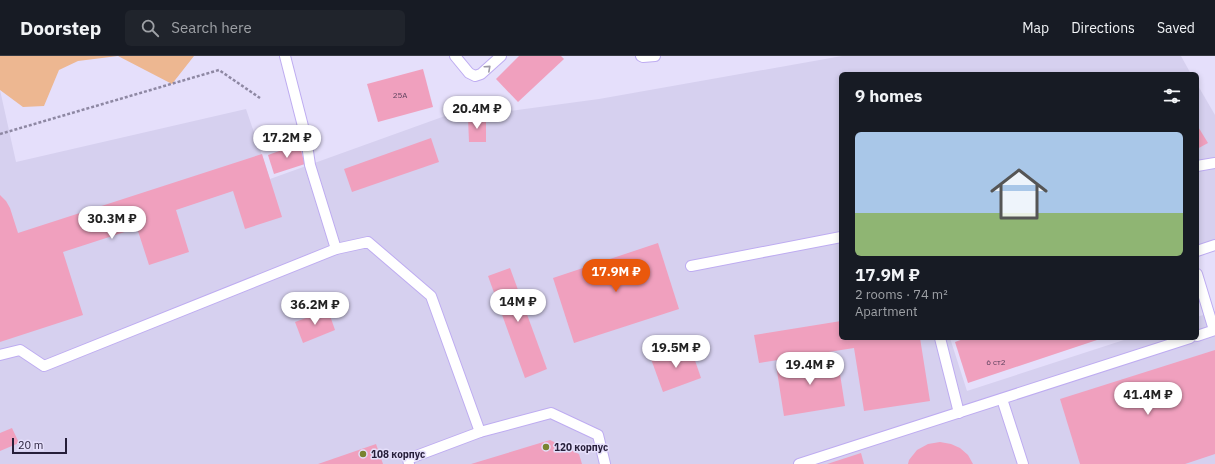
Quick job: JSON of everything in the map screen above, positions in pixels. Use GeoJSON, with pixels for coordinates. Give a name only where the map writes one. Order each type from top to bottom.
{"type":"FeatureCollection","features":[{"type":"Feature","properties":{"kind":"lane"},"geometry":{"type":"LineString","coordinates":[[285,56],[306,138],[310,165],[336,249]]}},
{"type":"Feature","properties":{"kind":"lane"},"geometry":{"type":"LineString","coordinates":[[455,56],[469,73],[475,76],[481,74],[501,56]]}},
{"type":"Feature","properties":{"kind":"lane"},"geometry":{"type":"LineString","coordinates":[[641,56],[655,56]]}},
{"type":"Feature","properties":{"kind":"lane"},"geometry":{"type":"LineString","coordinates":[[1199,166],[1215,163]]}},
{"type":"Feature","properties":{"kind":"lane"},"geometry":{"type":"LineString","coordinates":[[691,266],[839,237]]}},
{"type":"Feature","properties":{"kind":"lane"},"geometry":{"type":"LineString","coordinates":[[0,355],[20,350],[44,366],[336,249],[368,242],[431,296],[480,432]]}},
{"type":"Feature","properties":{"kind":"lane"},"geometry":{"type":"LineString","coordinates":[[1199,250],[1215,245]]}},
{"type":"Feature","properties":{"kind":"lane"},"geometry":{"type":"LineString","coordinates":[[1199,280],[1215,330],[1199,335]]}},
{"type":"Feature","properties":{"kind":"lane"},"geometry":{"type":"LineString","coordinates":[[941,340],[959,413]]}},
{"type":"Feature","properties":{"kind":"lane"},"geometry":{"type":"LineString","coordinates":[[799,464],[1184,340]]}},
{"type":"Feature","properties":{"kind":"lane"},"geometry":{"type":"LineString","coordinates":[[1002,399],[1023,464]]}},
{"type":"Feature","properties":{"kind":"lane"},"geometry":{"type":"LineString","coordinates":[[410,464],[408,459],[480,432],[551,413],[598,435],[606,464]]}},
{"type":"Feature","properties":{"kind":"path"},"geometry":{"type":"LineString","coordinates":[[0,134],[219,70],[260,98]]}},
{"type":"Feature","properties":{"kind":"shaded area"},"geometry":{"type":"Polygon","coordinates":[[[0,56],[118,56],[78,61],[59,70],[44,106],[23,107],[0,90],[0,56]]]}},
{"type":"Feature","properties":{"kind":"shaded area"},"geometry":{"type":"Polygon","coordinates":[[[118,56],[194,56],[172,84],[118,56]]]}},
{"type":"Feature","properties":{"kind":"shaded area"},"geometry":{"type":"Polygon","coordinates":[[[842,56],[1181,56],[1190,72],[839,72],[839,340],[951,340],[967,391],[1124,340],[1199,340],[1199,316],[1215,311],[1215,464],[0,464],[0,90],[16,162],[246,109],[270,179],[445,116],[456,114],[487,114],[599,99],[842,56]]]}},
{"type":"Feature","properties":{"kind":"shaded area"},"geometry":{"type":"Polygon","coordinates":[[[1199,87],[1215,115],[1215,240],[1199,245],[1199,87]]]}},
{"type":"Feature","properties":{"kind":"building"},"geometry":{"type":"Polygon","coordinates":[[[519,56],[561,56],[564,59],[518,102],[496,79],[519,56]]]}},
{"type":"Feature","properties":{"kind":"building"},"geometry":{"type":"Polygon","coordinates":[[[423,69],[433,107],[378,122],[367,84],[423,69]]]}},
{"type":"Feature","properties":{"kind":"building"},"geometry":{"type":"Polygon","coordinates":[[[468,118],[486,118],[486,142],[469,142],[468,118]]]}},
{"type":"Feature","properties":{"kind":"building"},"geometry":{"type":"Polygon","coordinates":[[[1199,128],[1208,143],[1199,148],[1199,128]]]}},
{"type":"Feature","properties":{"kind":"building"},"geometry":{"type":"Polygon","coordinates":[[[431,138],[439,162],[352,192],[344,169],[431,138]]]}},
{"type":"Feature","properties":{"kind":"building"},"geometry":{"type":"Polygon","coordinates":[[[299,144],[305,164],[274,174],[268,155],[299,144]]]}},
{"type":"Feature","properties":{"kind":"building"},"geometry":{"type":"Polygon","coordinates":[[[262,154],[282,217],[245,229],[233,191],[176,210],[189,252],[149,265],[137,228],[63,252],[83,315],[0,342],[0,195],[10,208],[18,233],[262,154]]]}},
{"type":"Feature","properties":{"kind":"building"},"geometry":{"type":"Polygon","coordinates":[[[658,243],[679,309],[574,343],[553,278],[658,243]]]}},
{"type":"Feature","properties":{"kind":"building"},"geometry":{"type":"Polygon","coordinates":[[[510,268],[547,369],[525,378],[488,276],[510,268]]]}},
{"type":"Feature","properties":{"kind":"building"},"geometry":{"type":"Polygon","coordinates":[[[328,310],[335,330],[303,343],[295,322],[328,310]]]}},
{"type":"Feature","properties":{"kind":"building"},"geometry":{"type":"Polygon","coordinates":[[[839,321],[839,340],[920,340],[930,401],[864,411],[854,348],[759,363],[754,335],[839,321]]]}},
{"type":"Feature","properties":{"kind":"building"},"geometry":{"type":"Polygon","coordinates":[[[960,340],[1097,340],[968,383],[955,342],[960,340]]]}},
{"type":"Feature","properties":{"kind":"building"},"geometry":{"type":"Polygon","coordinates":[[[690,346],[701,378],[663,392],[651,359],[690,346]]]}},
{"type":"Feature","properties":{"kind":"building"},"geometry":{"type":"Polygon","coordinates":[[[1215,350],[1215,454],[1185,464],[1080,464],[1060,399],[1215,350]]]}},
{"type":"Feature","properties":{"kind":"building"},"geometry":{"type":"Polygon","coordinates":[[[837,355],[845,406],[784,416],[776,365],[837,355]]]}},
{"type":"Feature","properties":{"kind":"building"},"geometry":{"type":"Polygon","coordinates":[[[12,428],[19,443],[0,451],[0,433],[12,428]]]}},
{"type":"Feature","properties":{"kind":"building","name":"120 корпус"},"geometry":{"type":"Polygon","coordinates":[[[550,440],[579,454],[582,464],[471,464],[550,440]]]}},
{"type":"Feature","properties":{"kind":"building"},"geometry":{"type":"Polygon","coordinates":[[[940,442],[951,444],[960,448],[968,455],[973,464],[908,464],[909,460],[917,450],[928,444],[940,442]]]}},
{"type":"Feature","properties":{"kind":"building","name":"108 корпус"},"geometry":{"type":"Polygon","coordinates":[[[376,444],[383,464],[318,464],[376,444]]]}},
{"type":"Feature","properties":{"kind":"building"},"geometry":{"type":"Polygon","coordinates":[[[861,453],[864,464],[827,464],[861,453]]]}},
{"type":"Feature","properties":{"kind":"place","name":"120 корпус"},"geometry":{"type":"Point","coordinates":[546,447]}},
{"type":"Feature","properties":{"kind":"place","name":"108 корпус"},"geometry":{"type":"Point","coordinates":[363,454]}}]}
